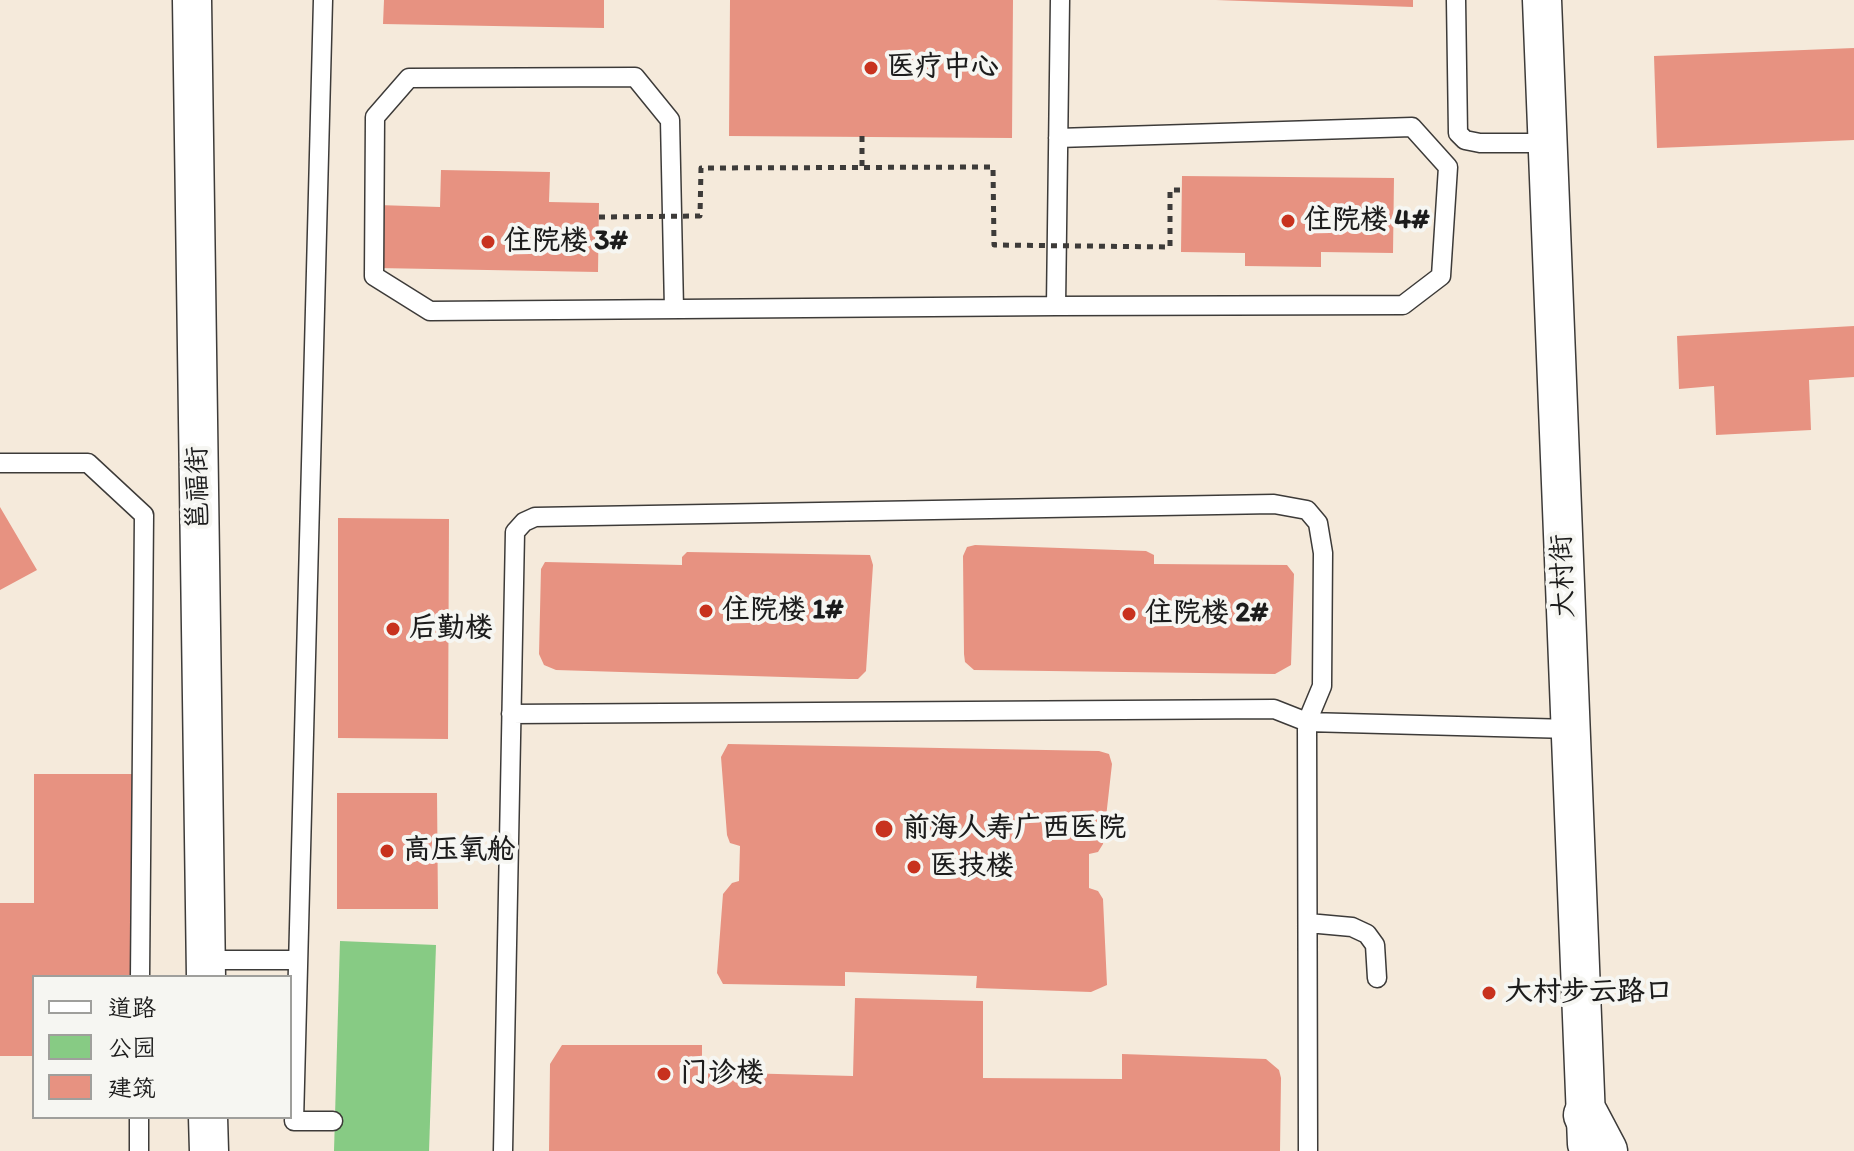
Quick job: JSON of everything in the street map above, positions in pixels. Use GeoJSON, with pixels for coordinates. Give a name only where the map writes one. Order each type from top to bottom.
{"type":"FeatureCollection","features":[{"type":"Feature","properties":{"kind":"street","name":"邕福街"},"geometry":{"type":"LineString","coordinates":[[192,0],[206,968]]}},
{"type":"Feature","properties":{"kind":"street","name":"大村街"},"geometry":{"type":"LineString","coordinates":[[1542,0],[1589,1142]]}},
{"type":"Feature","properties":{"kind":"street"},"geometry":{"type":"LineString","coordinates":[[208,1119],[209,1151]]}},
{"type":"Feature","properties":{"kind":"lane"},"geometry":{"type":"LineString","coordinates":[[323,0],[294,1121],[333,1121]]}},
{"type":"Feature","properties":{"kind":"lane"},"geometry":{"type":"LineString","coordinates":[[1056,306],[1060,0]]}},
{"type":"Feature","properties":{"kind":"lane"},"geometry":{"type":"LineString","coordinates":[[1456,0],[1458,133],[1465,140],[1480,143],[1547,143]]}},
{"type":"Feature","properties":{"kind":"lane"},"geometry":{"type":"LineString","coordinates":[[674,309],[670,120],[635,77],[409,78],[375,117],[374,276],[430,311],[1403,305],[1441,276],[1448,167],[1412,127],[1058,138]]}},
{"type":"Feature","properties":{"kind":"lane"},"geometry":{"type":"LineString","coordinates":[[1429,146],[1458,133]]}},
{"type":"Feature","properties":{"kind":"lane"},"geometry":{"type":"LineString","coordinates":[[0,463],[88,463],[144,515],[140,975]]}},
{"type":"Feature","properties":{"kind":"lane"},"geometry":{"type":"LineString","coordinates":[[503,1151],[515,532],[524,522],[535,517],[1274,504],[1307,510],[1318,523],[1321,536],[1322,686],[1307,722],[1308,1151]]}},
{"type":"Feature","properties":{"kind":"lane"},"geometry":{"type":"LineString","coordinates":[[511,714],[1274,709],[1307,722],[1570,729]]}},
{"type":"Feature","properties":{"kind":"lane"},"geometry":{"type":"LineString","coordinates":[[1308,923],[1352,927],[1367,934],[1375,945],[1377,978]]}},
{"type":"Feature","properties":{"kind":"lane"},"geometry":{"type":"LineString","coordinates":[[206,968],[296,960]]}},
{"type":"Feature","properties":{"kind":"lane"},"geometry":{"type":"LineString","coordinates":[[139,1119],[139,1151]]}},
{"type":"Feature","properties":{"kind":"path"},"geometry":{"type":"LineString","coordinates":[[862,136],[862,166]]}},
{"type":"Feature","properties":{"kind":"path"},"geometry":{"type":"LineString","coordinates":[[599,217],[700,216],[701,168],[993,167],[994,245],[1170,247],[1170,190],[1182,190]]}},
{"type":"Feature","properties":{"kind":"green space"},"geometry":{"type":"Polygon","coordinates":[[[340,941],[436,945],[429,1151],[334,1151],[340,941]]]}},
{"type":"Feature","properties":{"kind":"building"},"geometry":{"type":"Polygon","coordinates":[[[384,0],[604,0],[604,28],[383,24],[384,0]]]}},
{"type":"Feature","properties":{"kind":"building","name":"医疗中心"},"geometry":{"type":"Polygon","coordinates":[[[730,0],[1013,0],[1012,138],[729,136],[730,0]]]}},
{"type":"Feature","properties":{"kind":"building"},"geometry":{"type":"Polygon","coordinates":[[[1216,0],[1413,0],[1413,7],[1216,0]]]}},
{"type":"Feature","properties":{"kind":"building"},"geometry":{"type":"Polygon","coordinates":[[[1854,48],[1854,140],[1657,148],[1654,56],[1854,48]]]}},
{"type":"Feature","properties":{"kind":"building","name":"住院楼 3#"},"geometry":{"type":"Polygon","coordinates":[[[441,170],[550,172],[549,202],[599,203],[598,272],[377,268],[378,205],[440,207],[441,170]]]}},
{"type":"Feature","properties":{"kind":"building","name":"住院楼 4#"},"geometry":{"type":"Polygon","coordinates":[[[1182,176],[1394,178],[1393,253],[1321,252],[1321,267],[1245,266],[1245,253],[1181,252],[1182,176]]]}},
{"type":"Feature","properties":{"kind":"building"},"geometry":{"type":"Polygon","coordinates":[[[1854,326],[1854,377],[1809,380],[1811,430],[1716,435],[1714,386],[1679,389],[1677,336],[1854,326]]]}},
{"type":"Feature","properties":{"kind":"building"},"geometry":{"type":"Polygon","coordinates":[[[0,507],[37,570],[0,590],[0,507]]]}},
{"type":"Feature","properties":{"kind":"building","name":"后勤楼"},"geometry":{"type":"Polygon","coordinates":[[[338,518],[449,519],[448,739],[338,738],[338,518]]]}},
{"type":"Feature","properties":{"kind":"building","name":"住院楼 2#"},"geometry":{"type":"Polygon","coordinates":[[[967,547],[1146,551],[1154,555],[1154,564],[1287,565],[1294,574],[1291,665],[1275,674],[974,670],[965,662],[964,654],[963,556],[967,547]]]}},
{"type":"Feature","properties":{"kind":"building","name":"住院楼 1#"},"geometry":{"type":"Polygon","coordinates":[[[687,552],[870,555],[873,565],[866,671],[858,679],[849,679],[556,670],[544,665],[539,654],[541,569],[545,562],[682,565],[682,557],[687,552]]]}},
{"type":"Feature","properties":{"kind":"building","name":"医技楼"},"geometry":{"type":"Polygon","coordinates":[[[728,744],[1099,751],[1109,754],[1112,764],[1103,844],[1098,852],[1089,854],[1089,888],[1098,891],[1103,899],[1107,985],[1091,992],[976,988],[977,976],[845,972],[845,986],[723,984],[717,973],[723,894],[732,883],[739,881],[740,846],[730,843],[727,835],[721,757],[728,744]]]}},
{"type":"Feature","properties":{"kind":"building"},"geometry":{"type":"Polygon","coordinates":[[[34,774],[149,774],[150,975],[32,975],[32,1056],[0,1056],[0,903],[34,903],[34,774]]]}},
{"type":"Feature","properties":{"kind":"building","name":"高压氧舱"},"geometry":{"type":"Polygon","coordinates":[[[337,793],[437,793],[438,909],[337,909],[337,793]]]}},
{"type":"Feature","properties":{"kind":"building","name":"门诊楼"},"geometry":{"type":"Polygon","coordinates":[[[855,998],[983,1001],[983,1078],[1122,1079],[1122,1054],[1266,1059],[1279,1070],[1281,1078],[1280,1151],[549,1151],[550,1064],[562,1045],[702,1045],[702,1072],[853,1076],[855,998]]]}},
{"type":"Feature","properties":{"kind":"place","name":"医疗中心"},"geometry":{"type":"Point","coordinates":[871,68]}},
{"type":"Feature","properties":{"kind":"place","name":"住院楼 4#"},"geometry":{"type":"Point","coordinates":[1288,221]}},
{"type":"Feature","properties":{"kind":"place","name":"住院楼 3#"},"geometry":{"type":"Point","coordinates":[488,242]}},
{"type":"Feature","properties":{"kind":"place","name":"住院楼 1#"},"geometry":{"type":"Point","coordinates":[706,611]}},
{"type":"Feature","properties":{"kind":"place","name":"住院楼 2#"},"geometry":{"type":"Point","coordinates":[1129,614]}},
{"type":"Feature","properties":{"kind":"place","name":"后勤楼"},"geometry":{"type":"Point","coordinates":[393,629]}},
{"type":"Feature","properties":{"kind":"place","name":"前海人寿广西医院"},"geometry":{"type":"Point","coordinates":[884,829]}},
{"type":"Feature","properties":{"kind":"place","name":"高压氧舱"},"geometry":{"type":"Point","coordinates":[387,851]}},
{"type":"Feature","properties":{"kind":"place","name":"医技楼"},"geometry":{"type":"Point","coordinates":[914,867]}},
{"type":"Feature","properties":{"kind":"place","name":"大村步云路口"},"geometry":{"type":"Point","coordinates":[1489,993]}},
{"type":"Feature","properties":{"kind":"place","name":"门诊楼"},"geometry":{"type":"Point","coordinates":[664,1074]}}]}
